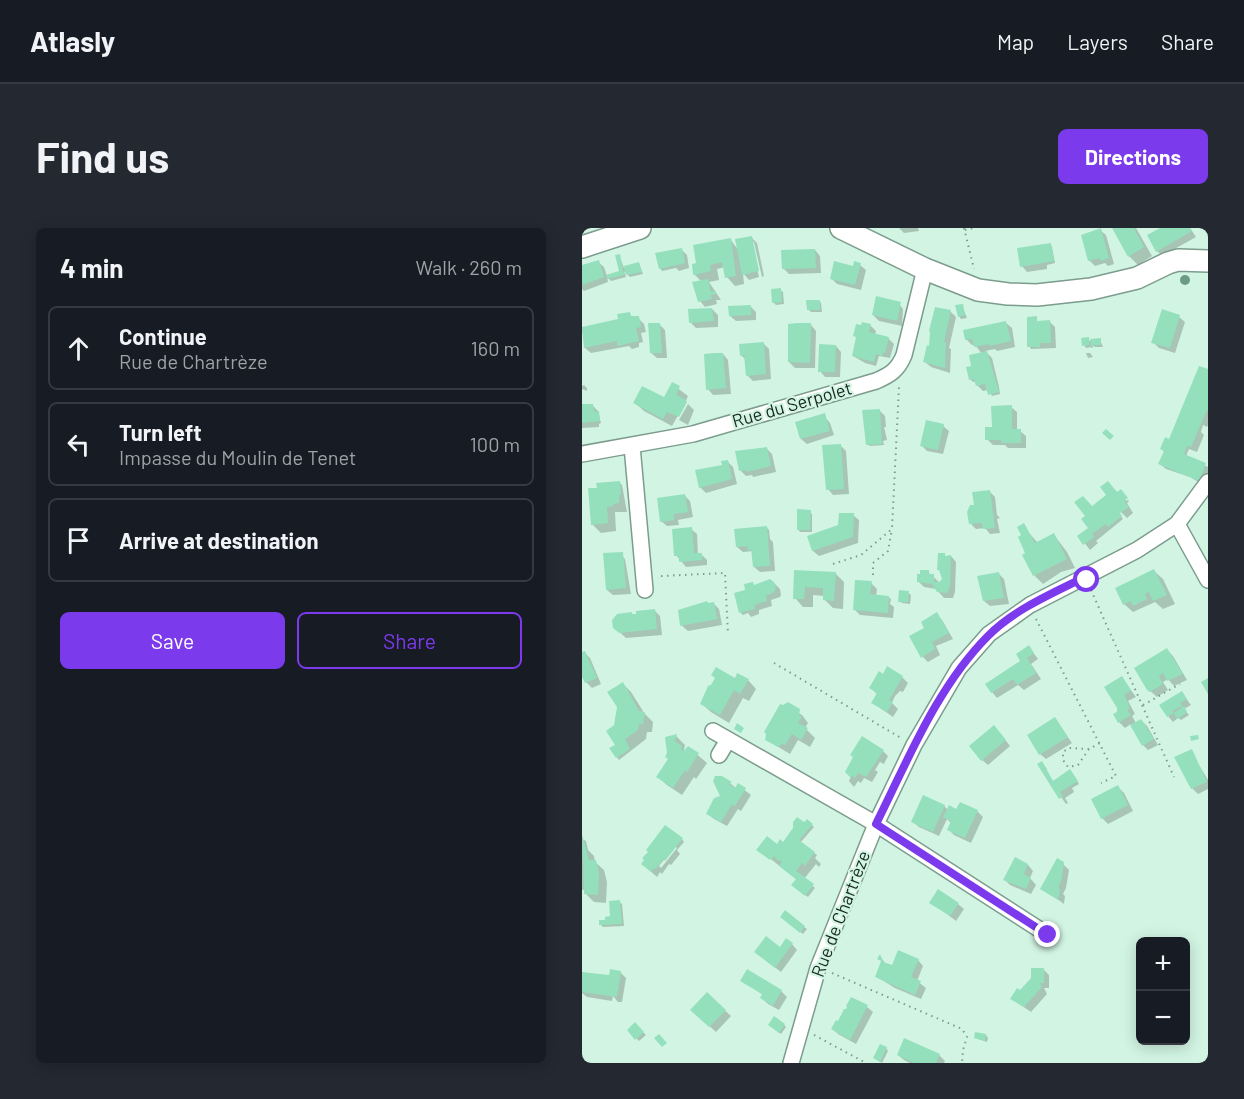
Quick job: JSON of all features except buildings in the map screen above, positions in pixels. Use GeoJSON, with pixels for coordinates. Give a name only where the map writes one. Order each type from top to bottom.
{"type":"FeatureCollection","features":[{"type":"Feature","properties":{"kind":"street"},"geometry":{"type":"LineString","coordinates":[[582,247],[640,228]]}},
{"type":"Feature","properties":{"kind":"street"},"geometry":{"type":"LineString","coordinates":[[841,228],[925,269],[978,290],[1008,294],[1062,293],[1091,289],[1137,278],[1168,262],[1208,261]]}},
{"type":"Feature","properties":{"kind":"street"},"geometry":{"type":"LineString","coordinates":[[900,366],[925,269]]}},
{"type":"Feature","properties":{"kind":"street","name":"Rue du Serpolet"},"geometry":{"type":"LineString","coordinates":[[582,454],[693,434],[876,381],[890,375],[900,366]]}},
{"type":"Feature","properties":{"kind":"street"},"geometry":{"type":"LineString","coordinates":[[632,446],[645,583],[660,576]]}},
{"type":"Feature","properties":{"kind":"street","name":"Rue de Chartrèze"},"geometry":{"type":"LineString","coordinates":[[791,1063],[818,968],[876,824],[914,745],[959,668],[989,634],[1030,605],[1137,550],[1177,524],[1208,482]]}},
{"type":"Feature","properties":{"kind":"street"},"geometry":{"type":"LineString","coordinates":[[1177,524],[1208,580]]}},
{"type":"Feature","properties":{"kind":"street"},"geometry":{"type":"LineString","coordinates":[[713,731],[876,824],[1048,935]]}},
{"type":"Feature","properties":{"kind":"street"},"geometry":{"type":"LineString","coordinates":[[719,755],[728,740]]}},
{"type":"Feature","properties":{"kind":"path"},"geometry":{"type":"LineString","coordinates":[[973,228],[964,229],[978,290]]}},
{"type":"Feature","properties":{"kind":"path"},"geometry":{"type":"LineString","coordinates":[[873,574],[873,564],[888,551],[892,529],[900,366]]}},
{"type":"Feature","properties":{"kind":"path"},"geometry":{"type":"LineString","coordinates":[[833,564],[861,555],[892,529]]}},
{"type":"Feature","properties":{"kind":"path"},"geometry":{"type":"LineString","coordinates":[[660,576],[725,573],[728,634]]}},
{"type":"Feature","properties":{"kind":"path"},"geometry":{"type":"LineString","coordinates":[[1085,577],[1174,777]]}},
{"type":"Feature","properties":{"kind":"path"},"geometry":{"type":"LineString","coordinates":[[1030,605],[1116,776],[1101,783]]}},
{"type":"Feature","properties":{"kind":"path"},"geometry":{"type":"LineString","coordinates":[[774,663],[914,745]]}},
{"type":"Feature","properties":{"kind":"path"},"geometry":{"type":"LineString","coordinates":[[1143,705],[1180,684]]}},
{"type":"Feature","properties":{"kind":"path"},"geometry":{"type":"LineString","coordinates":[[1089,749],[1069,748],[1063,753],[1063,760],[1068,767],[1078,765],[1089,749],[1100,743]]}},
{"type":"Feature","properties":{"kind":"path"},"geometry":{"type":"LineString","coordinates":[[818,968],[962,1029],[968,1037],[963,1050],[962,1063]]}},
{"type":"Feature","properties":{"kind":"path"},"geometry":{"type":"LineString","coordinates":[[801,1028],[866,1063]]}},
{"type":"Feature","properties":{"kind":"route"},"geometry":{"type":"LineString","coordinates":[[1048,935],[876,824],[914,745],[959,668],[989,634],[1030,605],[1085,577],[1087,580]]}}]}
